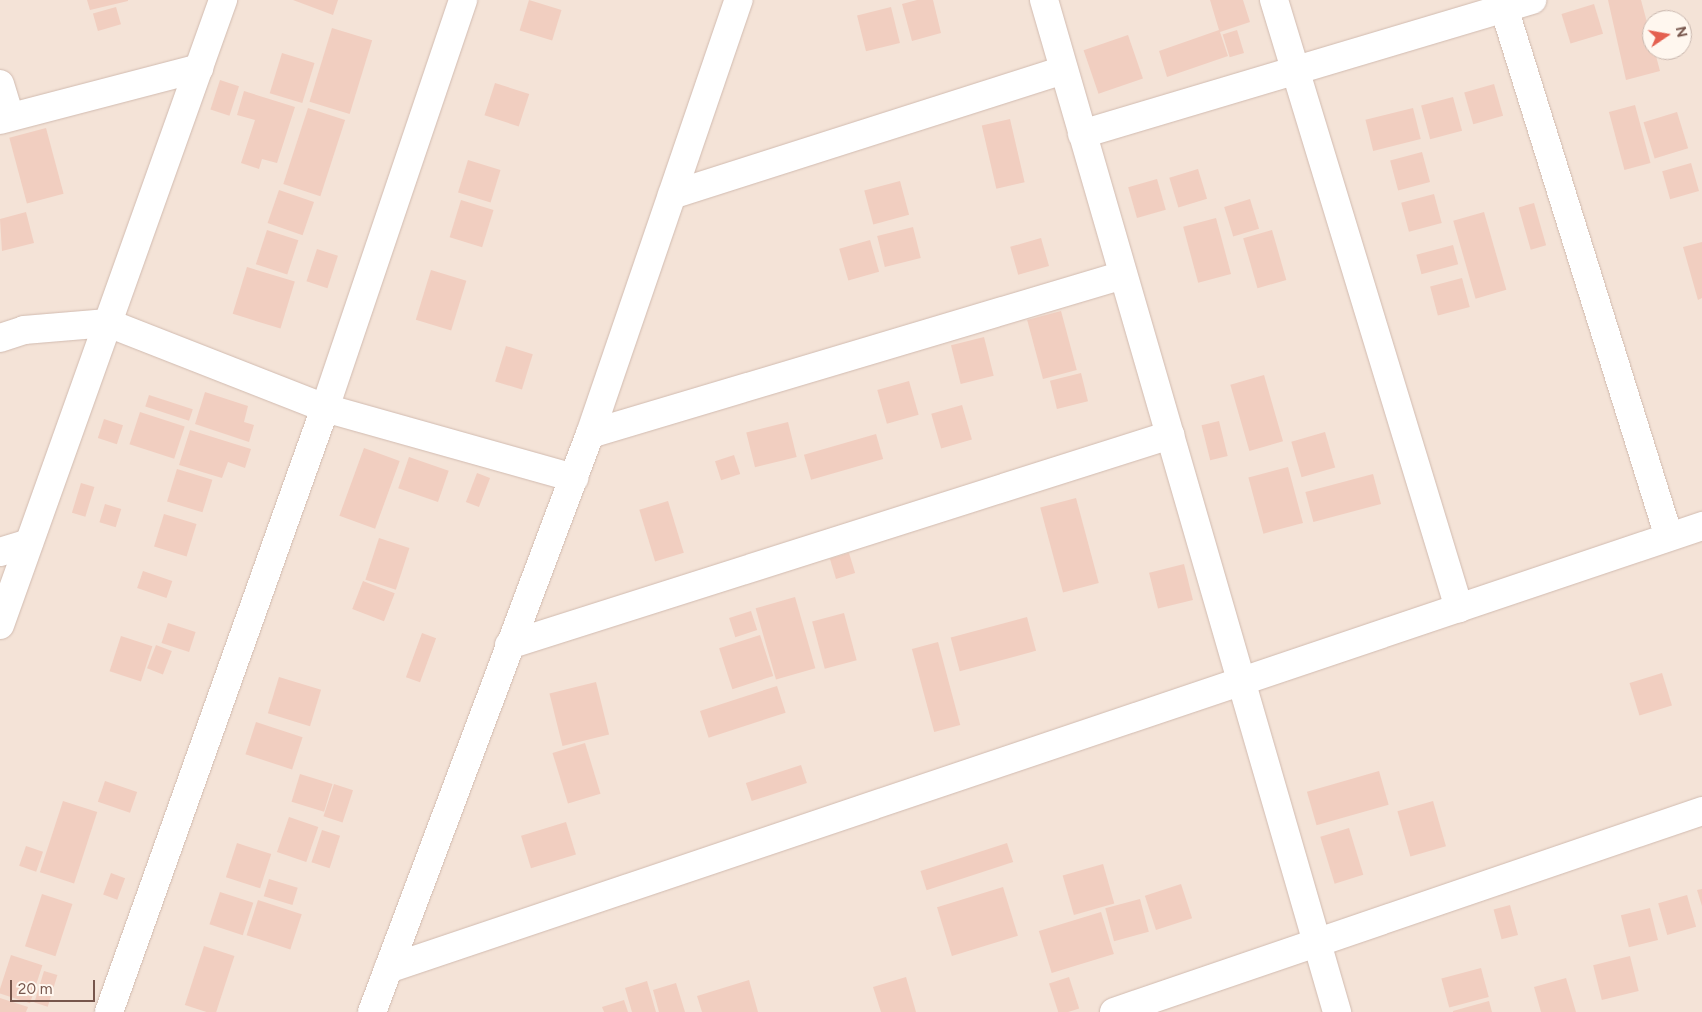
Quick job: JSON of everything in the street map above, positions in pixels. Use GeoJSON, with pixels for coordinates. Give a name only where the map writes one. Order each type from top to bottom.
{"type":"FeatureCollection","features":[{"type":"Feature","properties":{"kind":"street"},"geometry":{"type":"LineString","coordinates":[[0,625],[223,0]]}},
{"type":"Feature","properties":{"kind":"street"},"geometry":{"type":"LineString","coordinates":[[109,1012],[324,408],[463,0]]}},
{"type":"Feature","properties":{"kind":"street"},"geometry":{"type":"LineString","coordinates":[[372,1012],[590,434],[739,0]]}},
{"type":"Feature","properties":{"kind":"street"},"geometry":{"type":"LineString","coordinates":[[1044,0],[1336,1012]]}},
{"type":"Feature","properties":{"kind":"street"},"geometry":{"type":"LineString","coordinates":[[1274,0],[1459,608]]}},
{"type":"Feature","properties":{"kind":"street"},"geometry":{"type":"LineString","coordinates":[[1082,134],[1294,68],[1532,0]]}},
{"type":"Feature","properties":{"kind":"street"},"geometry":{"type":"LineString","coordinates":[[1504,8],[1669,537]]}},
{"type":"Feature","properties":{"kind":"street"},"geometry":{"type":"LineString","coordinates":[[0,84],[5,119],[199,68]]}},
{"type":"Feature","properties":{"kind":"street"},"geometry":{"type":"LineString","coordinates":[[672,195],[1064,70]]}},
{"type":"Feature","properties":{"kind":"street"},"geometry":{"type":"LineString","coordinates":[[590,434],[1123,275]]}},
{"type":"Feature","properties":{"kind":"street"},"geometry":{"type":"LineString","coordinates":[[0,338],[24,330],[108,323],[324,408],[574,478]]}},
{"type":"Feature","properties":{"kind":"street"},"geometry":{"type":"LineString","coordinates":[[509,645],[1170,435]]}},
{"type":"Feature","properties":{"kind":"street"},"geometry":{"type":"LineString","coordinates":[[388,969],[1702,526]]}},
{"type":"Feature","properties":{"kind":"street"},"geometry":{"type":"LineString","coordinates":[[0,552],[29,543]]}},
{"type":"Feature","properties":{"kind":"street"},"geometry":{"type":"LineString","coordinates":[[1114,1012],[1702,811]]}},
{"type":"Feature","properties":{"kind":"shaded area"},"geometry":{"type":"Polygon","coordinates":[[[0,0],[1702,0],[1702,1012],[0,1012],[0,0]]]}},
{"type":"Feature","properties":{"kind":"building"},"geometry":{"type":"Polygon","coordinates":[[[87,0],[128,0],[128,1],[90,10],[87,0]]]}},
{"type":"Feature","properties":{"kind":"building"},"geometry":{"type":"Polygon","coordinates":[[[293,0],[338,0],[333,15],[293,0]]]}},
{"type":"Feature","properties":{"kind":"building"},"geometry":{"type":"Polygon","coordinates":[[[529,0],[562,10],[552,41],[520,31],[529,0]]]}},
{"type":"Feature","properties":{"kind":"building"},"geometry":{"type":"Polygon","coordinates":[[[917,0],[933,0],[941,33],[912,41],[902,4],[917,0]]]}},
{"type":"Feature","properties":{"kind":"building"},"geometry":{"type":"Polygon","coordinates":[[[1210,0],[1243,0],[1250,22],[1220,32],[1228,56],[1167,77],[1159,51],[1219,30],[1210,0]]]}},
{"type":"Feature","properties":{"kind":"building"},"geometry":{"type":"Polygon","coordinates":[[[1608,0],[1641,0],[1644,10],[1642,10],[1642,60],[1657,60],[1660,71],[1626,80],[1608,0]]]}},
{"type":"Feature","properties":{"kind":"building"},"geometry":{"type":"Polygon","coordinates":[[[1594,4],[1603,34],[1571,44],[1561,14],[1594,4]]]}},
{"type":"Feature","properties":{"kind":"building"},"geometry":{"type":"Polygon","coordinates":[[[116,7],[121,24],[98,31],[93,14],[116,7]]]}},
{"type":"Feature","properties":{"kind":"building"},"geometry":{"type":"Polygon","coordinates":[[[891,7],[900,43],[866,51],[857,15],[891,7]]]}},
{"type":"Feature","properties":{"kind":"building"},"geometry":{"type":"Polygon","coordinates":[[[332,28],[372,40],[350,114],[309,102],[332,28]]]}},
{"type":"Feature","properties":{"kind":"building"},"geometry":{"type":"Polygon","coordinates":[[[1237,30],[1244,53],[1230,57],[1223,34],[1237,30]]]}},
{"type":"Feature","properties":{"kind":"building"},"geometry":{"type":"Polygon","coordinates":[[[1128,35],[1143,78],[1099,94],[1084,50],[1128,35]]]}},
{"type":"Feature","properties":{"kind":"building"},"geometry":{"type":"Polygon","coordinates":[[[282,53],[315,63],[302,103],[270,93],[282,53]]]}},
{"type":"Feature","properties":{"kind":"building"},"geometry":{"type":"Polygon","coordinates":[[[220,80],[239,86],[229,116],[210,109],[220,80]]]}},
{"type":"Feature","properties":{"kind":"building"},"geometry":{"type":"Polygon","coordinates":[[[495,83],[529,94],[519,126],[484,115],[495,83]]]}},
{"type":"Feature","properties":{"kind":"building"},"geometry":{"type":"Polygon","coordinates":[[[1494,84],[1503,116],[1473,124],[1464,93],[1494,84]]]}},
{"type":"Feature","properties":{"kind":"building"},"geometry":{"type":"Polygon","coordinates":[[[244,91],[295,107],[277,163],[262,159],[259,169],[241,163],[255,120],[237,115],[244,91]]]}},
{"type":"Feature","properties":{"kind":"building"},"geometry":{"type":"Polygon","coordinates":[[[1453,97],[1462,131],[1430,139],[1421,106],[1453,97]]]}},
{"type":"Feature","properties":{"kind":"building"},"geometry":{"type":"Polygon","coordinates":[[[1635,105],[1651,163],[1624,170],[1609,112],[1635,105]]]}},
{"type":"Feature","properties":{"kind":"building"},"geometry":{"type":"Polygon","coordinates":[[[308,108],[345,120],[320,196],[283,184],[308,108]]]}},
{"type":"Feature","properties":{"kind":"building"},"geometry":{"type":"Polygon","coordinates":[[[1413,108],[1421,139],[1373,151],[1365,120],[1413,108]]]}},
{"type":"Feature","properties":{"kind":"building"},"geometry":{"type":"Polygon","coordinates":[[[1677,112],[1688,148],[1655,159],[1644,122],[1677,112]]]}},
{"type":"Feature","properties":{"kind":"building"},"geometry":{"type":"Polygon","coordinates":[[[1010,119],[1025,182],[996,189],[982,126],[1010,119]]]}},
{"type":"Feature","properties":{"kind":"building"},"geometry":{"type":"Polygon","coordinates":[[[46,128],[64,194],[27,204],[9,138],[46,128]]]}},
{"type":"Feature","properties":{"kind":"building"},"geometry":{"type":"Polygon","coordinates":[[[1422,152],[1430,182],[1398,190],[1390,161],[1422,152]]]}},
{"type":"Feature","properties":{"kind":"building"},"geometry":{"type":"Polygon","coordinates":[[[468,160],[501,170],[491,202],[458,193],[468,160]]]}},
{"type":"Feature","properties":{"kind":"building"},"geometry":{"type":"Polygon","coordinates":[[[1691,163],[1699,191],[1670,199],[1662,171],[1691,163]]]}},
{"type":"Feature","properties":{"kind":"building"},"geometry":{"type":"Polygon","coordinates":[[[1198,169],[1207,199],[1178,207],[1169,178],[1198,169]]]}},
{"type":"Feature","properties":{"kind":"building"},"geometry":{"type":"Polygon","coordinates":[[[1157,179],[1166,210],[1137,218],[1128,187],[1157,179]]]}},
{"type":"Feature","properties":{"kind":"building"},"geometry":{"type":"Polygon","coordinates":[[[900,181],[909,215],[873,224],[864,191],[900,181]]]}},
{"type":"Feature","properties":{"kind":"building"},"geometry":{"type":"Polygon","coordinates":[[[279,190],[314,202],[303,235],[268,223],[279,190]]]}},
{"type":"Feature","properties":{"kind":"building"},"geometry":{"type":"Polygon","coordinates":[[[1434,194],[1442,223],[1409,232],[1401,203],[1434,194]]]}},
{"type":"Feature","properties":{"kind":"building"},"geometry":{"type":"Polygon","coordinates":[[[1250,199],[1259,229],[1233,237],[1224,207],[1250,199]]]}},
{"type":"Feature","properties":{"kind":"building"},"geometry":{"type":"Polygon","coordinates":[[[461,200],[494,210],[482,247],[450,237],[461,200]]]}},
{"type":"Feature","properties":{"kind":"building"},"geometry":{"type":"Polygon","coordinates":[[[1534,203],[1546,245],[1531,250],[1519,207],[1534,203]]]}},
{"type":"Feature","properties":{"kind":"building"},"geometry":{"type":"Polygon","coordinates":[[[26,212],[34,243],[2,251],[0,219],[26,212]]]}},
{"type":"Feature","properties":{"kind":"building"},"geometry":{"type":"Polygon","coordinates":[[[1484,212],[1506,290],[1476,299],[1453,221],[1484,212]]]}},
{"type":"Feature","properties":{"kind":"building"},"geometry":{"type":"Polygon","coordinates":[[[1216,218],[1231,274],[1198,283],[1183,227],[1216,218]]]}},
{"type":"Feature","properties":{"kind":"building"},"geometry":{"type":"Polygon","coordinates":[[[913,227],[921,258],[885,267],[877,236],[913,227]]]}},
{"type":"Feature","properties":{"kind":"building"},"geometry":{"type":"Polygon","coordinates":[[[267,230],[298,240],[287,274],[256,264],[267,230]]]}},
{"type":"Feature","properties":{"kind":"building"},"geometry":{"type":"Polygon","coordinates":[[[1272,230],[1286,280],[1257,288],[1243,238],[1272,230]]]}},
{"type":"Feature","properties":{"kind":"building"},"geometry":{"type":"Polygon","coordinates":[[[1041,238],[1049,266],[1018,275],[1010,247],[1041,238]]]}},
{"type":"Feature","properties":{"kind":"building"},"geometry":{"type":"Polygon","coordinates":[[[870,240],[879,272],[848,281],[839,249],[870,240]]]}},
{"type":"Feature","properties":{"kind":"building"},"geometry":{"type":"Polygon","coordinates":[[[1702,242],[1702,298],[1698,300],[1683,247],[1702,242]]]}},
{"type":"Feature","properties":{"kind":"building"},"geometry":{"type":"Polygon","coordinates":[[[1453,245],[1458,264],[1421,274],[1416,255],[1453,245]]]}},
{"type":"Feature","properties":{"kind":"building"},"geometry":{"type":"Polygon","coordinates":[[[317,249],[338,256],[327,288],[306,281],[317,249]]]}},
{"type":"Feature","properties":{"kind":"building"},"geometry":{"type":"Polygon","coordinates":[[[247,267],[295,282],[280,328],[233,314],[247,267]]]}},
{"type":"Feature","properties":{"kind":"building"},"geometry":{"type":"Polygon","coordinates":[[[431,270],[466,281],[451,331],[416,320],[431,270]]]}},
{"type":"Feature","properties":{"kind":"building"},"geometry":{"type":"Polygon","coordinates":[[[1462,278],[1470,307],[1438,316],[1430,287],[1462,278]]]}},
{"type":"Feature","properties":{"kind":"building"},"geometry":{"type":"Polygon","coordinates":[[[1061,311],[1077,370],[1043,379],[1027,320],[1061,311]]]}},
{"type":"Feature","properties":{"kind":"building"},"geometry":{"type":"Polygon","coordinates":[[[984,337],[994,376],[961,384],[951,345],[984,337]]]}},
{"type":"Feature","properties":{"kind":"building"},"geometry":{"type":"Polygon","coordinates":[[[506,346],[533,354],[522,390],[495,381],[506,346]]]}},
{"type":"Feature","properties":{"kind":"building"},"geometry":{"type":"Polygon","coordinates":[[[1081,373],[1088,401],[1057,409],[1050,381],[1081,373]]]}},
{"type":"Feature","properties":{"kind":"building"},"geometry":{"type":"Polygon","coordinates":[[[1264,375],[1283,441],[1249,451],[1230,385],[1264,375]]]}},
{"type":"Feature","properties":{"kind":"building"},"geometry":{"type":"Polygon","coordinates":[[[909,381],[919,415],[887,424],[877,390],[909,381]]]}},
{"type":"Feature","properties":{"kind":"building"},"geometry":{"type":"Polygon","coordinates":[[[205,392],[248,406],[244,422],[254,425],[249,442],[195,424],[205,392]]]}},
{"type":"Feature","properties":{"kind":"building"},"geometry":{"type":"Polygon","coordinates":[[[149,395],[193,409],[189,421],[145,406],[149,395]]]}},
{"type":"Feature","properties":{"kind":"building"},"geometry":{"type":"Polygon","coordinates":[[[962,405],[972,440],[941,448],[931,414],[962,405]]]}},
{"type":"Feature","properties":{"kind":"building"},"geometry":{"type":"Polygon","coordinates":[[[140,412],[185,427],[174,459],[129,444],[140,412]]]}},
{"type":"Feature","properties":{"kind":"building"},"geometry":{"type":"Polygon","coordinates":[[[104,419],[123,425],[117,444],[98,438],[104,419]]]}},
{"type":"Feature","properties":{"kind":"building"},"geometry":{"type":"Polygon","coordinates":[[[1219,421],[1228,456],[1210,460],[1202,425],[1219,421]]]}},
{"type":"Feature","properties":{"kind":"building"},"geometry":{"type":"Polygon","coordinates":[[[788,422],[797,457],[755,467],[746,432],[788,422]]]}},
{"type":"Feature","properties":{"kind":"building"},"geometry":{"type":"Polygon","coordinates":[[[190,430],[251,449],[245,468],[228,462],[222,478],[179,465],[190,430]]]}},
{"type":"Feature","properties":{"kind":"building"},"geometry":{"type":"Polygon","coordinates":[[[1325,432],[1335,468],[1302,477],[1291,442],[1325,432]]]}},
{"type":"Feature","properties":{"kind":"building"},"geometry":{"type":"Polygon","coordinates":[[[876,434],[883,459],[811,480],[804,455],[876,434]]]}},
{"type":"Feature","properties":{"kind":"building"},"geometry":{"type":"Polygon","coordinates":[[[364,448],[400,461],[375,529],[339,516],[364,448]]]}},
{"type":"Feature","properties":{"kind":"building"},"geometry":{"type":"Polygon","coordinates":[[[734,455],[740,474],[721,480],[715,461],[734,455]]]}},
{"type":"Feature","properties":{"kind":"building"},"geometry":{"type":"Polygon","coordinates":[[[409,457],[449,471],[438,502],[398,488],[409,457]]]}},
{"type":"Feature","properties":{"kind":"building"},"geometry":{"type":"Polygon","coordinates":[[[1288,467],[1303,523],[1263,534],[1248,478],[1288,467]]]}},
{"type":"Feature","properties":{"kind":"building"},"geometry":{"type":"Polygon","coordinates":[[[177,469],[212,480],[202,512],[167,502],[177,469]]]}},
{"type":"Feature","properties":{"kind":"building"},"geometry":{"type":"Polygon","coordinates":[[[477,473],[490,478],[479,507],[466,502],[477,473]]]}},
{"type":"Feature","properties":{"kind":"building"},"geometry":{"type":"Polygon","coordinates":[[[1373,474],[1381,504],[1313,522],[1305,492],[1373,474]]]}},
{"type":"Feature","properties":{"kind":"building"},"geometry":{"type":"Polygon","coordinates":[[[81,483],[94,487],[85,517],[72,513],[81,483]]]}},
{"type":"Feature","properties":{"kind":"building"},"geometry":{"type":"Polygon","coordinates":[[[1076,498],[1099,583],[1063,593],[1040,508],[1076,498]]]}},
{"type":"Feature","properties":{"kind":"building"},"geometry":{"type":"Polygon","coordinates":[[[668,501],[684,553],[655,561],[639,510],[668,501]]]}},
{"type":"Feature","properties":{"kind":"building"},"geometry":{"type":"Polygon","coordinates":[[[105,504],[121,509],[116,527],[99,522],[105,504]]]}},
{"type":"Feature","properties":{"kind":"building"},"geometry":{"type":"Polygon","coordinates":[[[164,514],[197,524],[187,556],[154,547],[164,514]]]}},
{"type":"Feature","properties":{"kind":"building"},"geometry":{"type":"Polygon","coordinates":[[[379,538],[409,548],[396,590],[365,580],[379,538]]]}},
{"type":"Feature","properties":{"kind":"building"},"geometry":{"type":"Polygon","coordinates":[[[849,553],[855,573],[836,579],[830,559],[849,553]]]}},
{"type":"Feature","properties":{"kind":"building"},"geometry":{"type":"Polygon","coordinates":[[[1184,564],[1193,600],[1158,609],[1149,573],[1184,564]]]}},
{"type":"Feature","properties":{"kind":"building"},"geometry":{"type":"Polygon","coordinates":[[[143,571],[172,581],[166,598],[137,588],[143,571]]]}},
{"type":"Feature","properties":{"kind":"building"},"geometry":{"type":"Polygon","coordinates":[[[363,581],[395,593],[384,621],[352,609],[363,581]]]}},
{"type":"Feature","properties":{"kind":"building"},"geometry":{"type":"Polygon","coordinates":[[[795,597],[815,668],[776,679],[756,608],[795,597]]]}},
{"type":"Feature","properties":{"kind":"building"},"geometry":{"type":"Polygon","coordinates":[[[751,611],[757,630],[735,637],[729,618],[751,611]]]}},
{"type":"Feature","properties":{"kind":"building"},"geometry":{"type":"Polygon","coordinates":[[[844,613],[857,660],[825,669],[812,622],[844,613]]]}},
{"type":"Feature","properties":{"kind":"building"},"geometry":{"type":"Polygon","coordinates":[[[1027,617],[1036,651],[960,671],[951,637],[1027,617]]]}},
{"type":"Feature","properties":{"kind":"building"},"geometry":{"type":"Polygon","coordinates":[[[168,623],[196,632],[189,652],[162,643],[168,623]]]}},
{"type":"Feature","properties":{"kind":"building"},"geometry":{"type":"Polygon","coordinates":[[[422,633],[436,638],[420,682],[406,677],[422,633]]]}},
{"type":"Feature","properties":{"kind":"building"},"geometry":{"type":"Polygon","coordinates":[[[760,635],[773,676],[732,689],[719,648],[760,635]]]}},
{"type":"Feature","properties":{"kind":"building"},"geometry":{"type":"Polygon","coordinates":[[[121,636],[152,646],[141,681],[110,671],[121,636]]]}},
{"type":"Feature","properties":{"kind":"building"},"geometry":{"type":"Polygon","coordinates":[[[938,642],[960,725],[934,732],[912,649],[938,642]]]}},
{"type":"Feature","properties":{"kind":"building"},"geometry":{"type":"Polygon","coordinates":[[[156,645],[172,651],[163,674],[147,668],[156,645]]]}},
{"type":"Feature","properties":{"kind":"building"},"geometry":{"type":"Polygon","coordinates":[[[1662,673],[1672,706],[1639,715],[1629,683],[1662,673]]]}},
{"type":"Feature","properties":{"kind":"building"},"geometry":{"type":"Polygon","coordinates":[[[279,677],[321,690],[310,726],[268,713],[279,677]]]}},
{"type":"Feature","properties":{"kind":"building"},"geometry":{"type":"Polygon","coordinates":[[[596,682],[609,734],[562,746],[549,694],[596,682]]]}},
{"type":"Feature","properties":{"kind":"building"},"geometry":{"type":"Polygon","coordinates":[[[777,686],[786,713],[709,738],[700,711],[777,686]]]}},
{"type":"Feature","properties":{"kind":"building"},"geometry":{"type":"Polygon","coordinates":[[[256,722],[303,737],[292,769],[245,754],[256,722]]]}},
{"type":"Feature","properties":{"kind":"building"},"geometry":{"type":"Polygon","coordinates":[[[585,743],[600,794],[568,804],[552,753],[585,743]]]}},
{"type":"Feature","properties":{"kind":"building"},"geometry":{"type":"Polygon","coordinates":[[[801,765],[807,783],[752,801],[746,783],[801,765]]]}},
{"type":"Feature","properties":{"kind":"building"},"geometry":{"type":"Polygon","coordinates":[[[1379,771],[1389,805],[1317,825],[1307,792],[1379,771]]]}},
{"type":"Feature","properties":{"kind":"building"},"geometry":{"type":"Polygon","coordinates":[[[300,774],[333,784],[324,812],[292,802],[300,774]]]}},
{"type":"Feature","properties":{"kind":"building"},"geometry":{"type":"Polygon","coordinates":[[[105,781],[137,792],[130,813],[98,802],[105,781]]]}},
{"type":"Feature","properties":{"kind":"building"},"geometry":{"type":"Polygon","coordinates":[[[334,784],[353,790],[343,823],[323,816],[334,784]]]}},
{"type":"Feature","properties":{"kind":"building"},"geometry":{"type":"Polygon","coordinates":[[[63,801],[97,812],[74,883],[40,872],[63,801]]]}},
{"type":"Feature","properties":{"kind":"building"},"geometry":{"type":"Polygon","coordinates":[[[1433,801],[1446,846],[1410,856],[1397,811],[1433,801]]]}},
{"type":"Feature","properties":{"kind":"building"},"geometry":{"type":"Polygon","coordinates":[[[289,817],[318,827],[306,862],[277,852],[289,817]]]}},
{"type":"Feature","properties":{"kind":"building"},"geometry":{"type":"Polygon","coordinates":[[[566,822],[576,855],[531,868],[521,836],[566,822]]]}},
{"type":"Feature","properties":{"kind":"building"},"geometry":{"type":"Polygon","coordinates":[[[1349,828],[1363,875],[1335,884],[1320,837],[1349,828]]]}},
{"type":"Feature","properties":{"kind":"building"},"geometry":{"type":"Polygon","coordinates":[[[322,830],[340,836],[330,868],[311,862],[322,830]]]}},
{"type":"Feature","properties":{"kind":"building"},"geometry":{"type":"Polygon","coordinates":[[[237,843],[271,854],[260,888],[226,877],[237,843]]]}},
{"type":"Feature","properties":{"kind":"building"},"geometry":{"type":"Polygon","coordinates":[[[1007,843],[1013,862],[927,890],[920,871],[1007,843]]]}},
{"type":"Feature","properties":{"kind":"building"},"geometry":{"type":"Polygon","coordinates":[[[26,846],[43,852],[36,872],[19,866],[26,846]]]}},
{"type":"Feature","properties":{"kind":"building"},"geometry":{"type":"Polygon","coordinates":[[[1103,864],[1114,903],[1074,915],[1063,876],[1103,864]]]}},
{"type":"Feature","properties":{"kind":"building"},"geometry":{"type":"Polygon","coordinates":[[[111,873],[125,878],[117,900],[103,895],[111,873]]]}},
{"type":"Feature","properties":{"kind":"building"},"geometry":{"type":"Polygon","coordinates":[[[269,879],[298,888],[292,905],[264,896],[269,879]]]}},
{"type":"Feature","properties":{"kind":"building"},"geometry":{"type":"Polygon","coordinates":[[[1181,884],[1192,918],[1156,930],[1145,896],[1181,884]]]}},
{"type":"Feature","properties":{"kind":"building"},"geometry":{"type":"Polygon","coordinates":[[[1003,887],[1018,936],[952,956],[937,907],[1003,887]]]}},
{"type":"Feature","properties":{"kind":"building"},"geometry":{"type":"Polygon","coordinates":[[[1702,889],[1702,906],[1697,890],[1702,889]]]}},
{"type":"Feature","properties":{"kind":"building"},"geometry":{"type":"Polygon","coordinates":[[[220,892],[253,903],[243,935],[209,924],[220,892]]]}},
{"type":"Feature","properties":{"kind":"building"},"geometry":{"type":"Polygon","coordinates":[[[42,894],[72,904],[55,956],[25,946],[42,894]]]}},
{"type":"Feature","properties":{"kind":"building"},"geometry":{"type":"Polygon","coordinates":[[[1687,895],[1696,927],[1667,935],[1658,903],[1687,895]]]}},
{"type":"Feature","properties":{"kind":"building"},"geometry":{"type":"Polygon","coordinates":[[[1140,899],[1149,932],[1114,941],[1105,908],[1140,899]]]}},
{"type":"Feature","properties":{"kind":"building"},"geometry":{"type":"Polygon","coordinates":[[[258,900],[302,914],[290,949],[247,935],[258,900]]]}},
{"type":"Feature","properties":{"kind":"building"},"geometry":{"type":"Polygon","coordinates":[[[1510,905],[1518,935],[1502,939],[1494,909],[1510,905]]]}},
{"type":"Feature","properties":{"kind":"building"},"geometry":{"type":"Polygon","coordinates":[[[1650,908],[1658,940],[1629,947],[1621,915],[1650,908]]]}},
{"type":"Feature","properties":{"kind":"building"},"geometry":{"type":"Polygon","coordinates":[[[1101,912],[1114,954],[1052,973],[1039,931],[1101,912]]]}},
{"type":"Feature","properties":{"kind":"building"},"geometry":{"type":"Polygon","coordinates":[[[204,946],[234,956],[216,1012],[206,1012],[185,1005],[204,946]]]}},
{"type":"Feature","properties":{"kind":"building"},"geometry":{"type":"Polygon","coordinates":[[[11,955],[42,965],[30,1003],[0,993],[11,955]]]}},
{"type":"Feature","properties":{"kind":"building"},"geometry":{"type":"Polygon","coordinates":[[[1630,956],[1639,991],[1602,1000],[1593,965],[1630,956]]]}},
{"type":"Feature","properties":{"kind":"building"},"geometry":{"type":"Polygon","coordinates":[[[1481,968],[1489,997],[1449,1008],[1441,979],[1481,968]]]}},
{"type":"Feature","properties":{"kind":"building"},"geometry":{"type":"Polygon","coordinates":[[[44,971],[57,975],[48,1007],[34,1003],[44,971]]]}},
{"type":"Feature","properties":{"kind":"building"},"geometry":{"type":"Polygon","coordinates":[[[906,977],[916,1012],[881,1012],[873,987],[906,977]]]}},
{"type":"Feature","properties":{"kind":"building"},"geometry":{"type":"Polygon","coordinates":[[[1069,977],[1079,1008],[1068,1012],[1058,1012],[1049,983],[1069,977]]]}},
{"type":"Feature","properties":{"kind":"building"},"geometry":{"type":"Polygon","coordinates":[[[1566,978],[1576,1012],[1541,1012],[1534,987],[1566,978]]]}},
{"type":"Feature","properties":{"kind":"building"},"geometry":{"type":"Polygon","coordinates":[[[749,980],[758,1012],[702,1012],[697,996],[749,980]]]}},
{"type":"Feature","properties":{"kind":"building"},"geometry":{"type":"Polygon","coordinates":[[[647,981],[656,1012],[632,1012],[625,988],[647,981]]]}},
{"type":"Feature","properties":{"kind":"building"},"geometry":{"type":"Polygon","coordinates":[[[676,983],[685,1012],[659,1012],[653,990],[676,983]]]}},
{"type":"Feature","properties":{"kind":"building"},"geometry":{"type":"Polygon","coordinates":[[[0,998],[28,1007],[26,1012],[0,1012],[0,998]]]}},
{"type":"Feature","properties":{"kind":"building"},"geometry":{"type":"Polygon","coordinates":[[[624,1000],[628,1012],[604,1012],[602,1007],[624,1000]]]}},
{"type":"Feature","properties":{"kind":"building"},"geometry":{"type":"Polygon","coordinates":[[[1489,1001],[1492,1012],[1453,1012],[1453,1011],[1489,1001]]]}}]}
